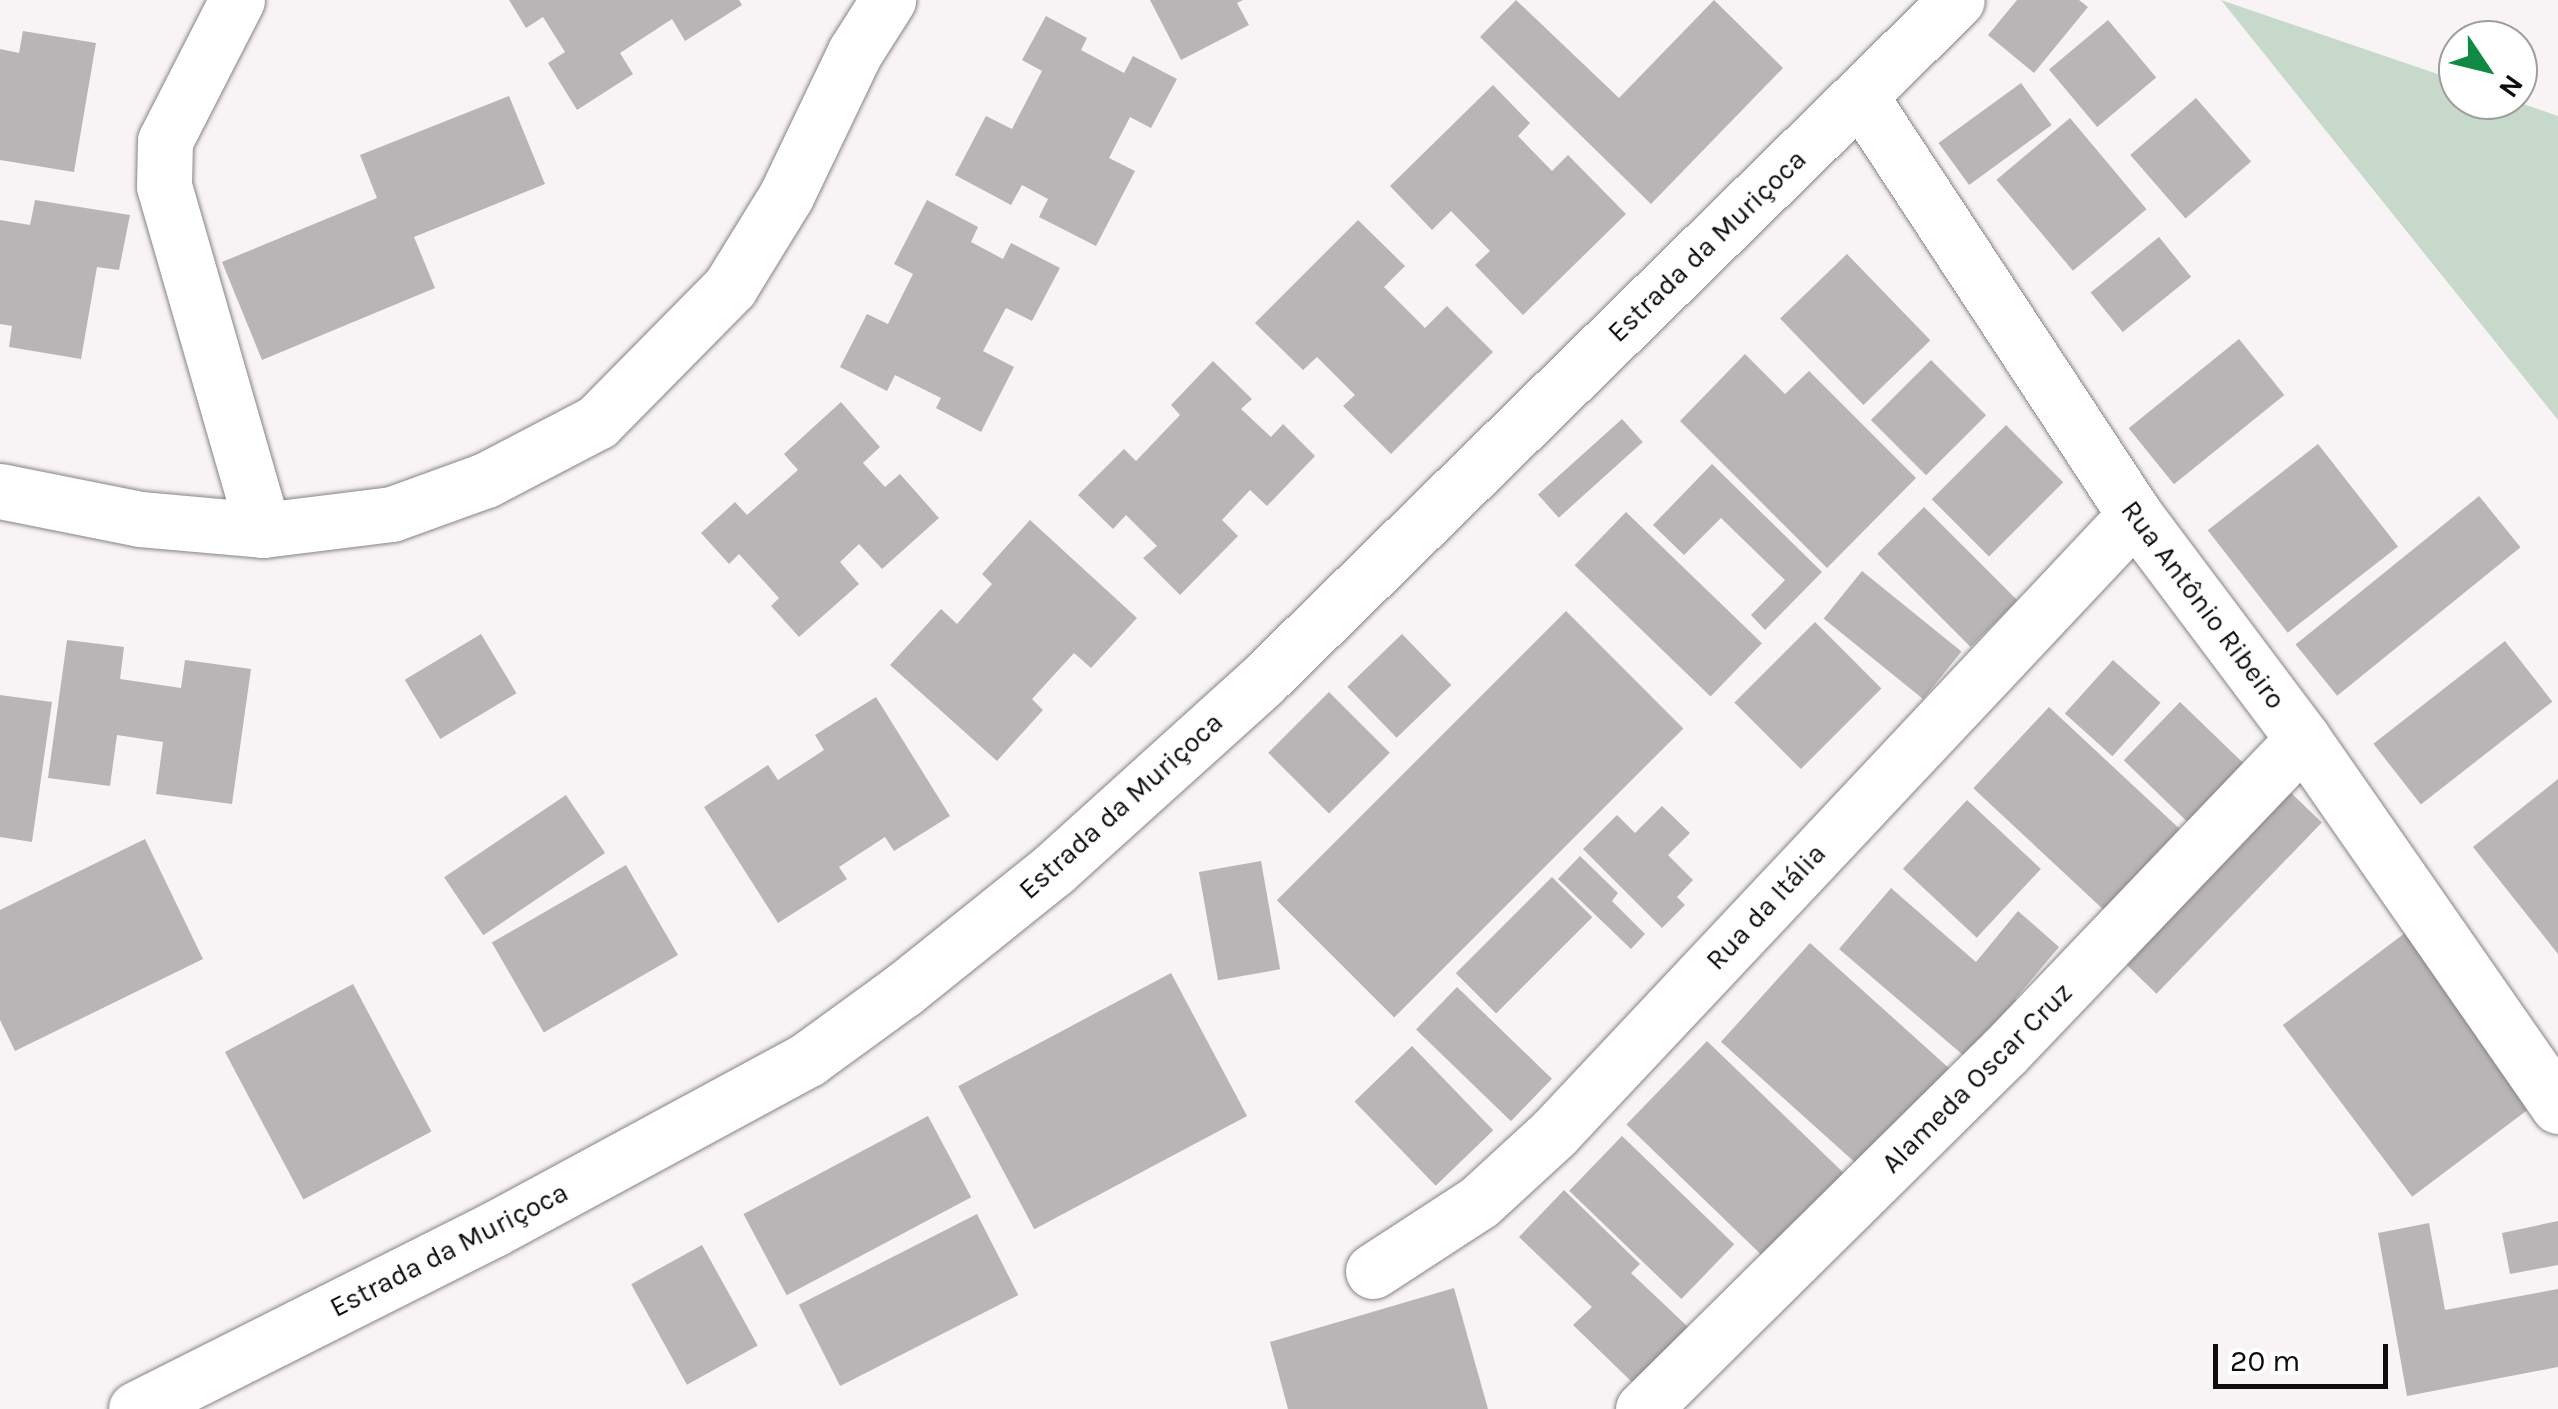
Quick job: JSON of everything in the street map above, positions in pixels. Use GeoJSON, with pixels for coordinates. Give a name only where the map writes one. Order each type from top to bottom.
{"type":"FeatureCollection","features":[{"type":"Feature","properties":{"kind":"street"},"geometry":{"type":"LineString","coordinates":[[237,0],[164,140],[164,186],[263,530]]}},
{"type":"Feature","properties":{"kind":"street"},"geometry":{"type":"LineString","coordinates":[[0,491],[140,519],[263,530],[392,514],[486,480],[597,422],[730,287],[786,196],[855,52],[888,0]]}},
{"type":"Feature","properties":{"kind":"street","name":"Estrada da Muriçoca"},"geometry":{"type":"LineString","coordinates":[[136,1409],[494,1230],[808,1060],[904,990],[1054,870],[1260,682],[1957,0]]}},
{"type":"Feature","properties":{"kind":"street","name":"Rua Antônio Ribeiro"},"geometry":{"type":"LineString","coordinates":[[1860,96],[2135,515],[2304,740],[2558,1106]]}},
{"type":"Feature","properties":{"kind":"street","name":"Rua da Itália"},"geometry":{"type":"LineString","coordinates":[[1373,1270],[1479,1202],[1554,1133],[2135,515]]}},
{"type":"Feature","properties":{"kind":"street","name":"Alameda Oscar Cruz"},"geometry":{"type":"LineString","coordinates":[[1643,1409],[2005,1051],[2304,740]]}},
{"type":"Feature","properties":{"kind":"green space"},"geometry":{"type":"Polygon","coordinates":[[[2221,0],[2438,74],[2438,120],[2538,120],[2538,109],[2558,116],[2558,420],[2221,0]]]}},
{"type":"Feature","properties":{"kind":"building"},"geometry":{"type":"Polygon","coordinates":[[[509,0],[739,0],[742,5],[685,41],[672,19],[620,53],[633,74],[577,110],[548,63],[565,52],[543,17],[526,28],[509,0]]]}},
{"type":"Feature","properties":{"kind":"building"},"geometry":{"type":"Polygon","coordinates":[[[1150,0],[1243,0],[1237,3],[1249,25],[1181,60],[1150,0]]]}},
{"type":"Feature","properties":{"kind":"building"},"geometry":{"type":"Polygon","coordinates":[[[1516,0],[1619,98],[1714,0],[1783,68],[1651,204],[1480,37],[1516,0]]]}},
{"type":"Feature","properties":{"kind":"building"},"geometry":{"type":"Polygon","coordinates":[[[2017,0],[2079,0],[2088,7],[2034,73],[1988,35],[2017,0]]]}},
{"type":"Feature","properties":{"kind":"building"},"geometry":{"type":"Polygon","coordinates":[[[1046,16],[1087,38],[1081,50],[1124,73],[1133,56],[1177,79],[1151,128],[1130,117],[1109,158],[1135,171],[1096,246],[1039,217],[1048,199],[1022,185],[1011,205],[955,175],[986,116],[1012,129],[1042,71],[1022,60],[1046,16]]]}},
{"type":"Feature","properties":{"kind":"building"},"geometry":{"type":"Polygon","coordinates":[[[2108,20],[2156,77],[2097,127],[2049,69],[2108,20]]]}},
{"type":"Feature","properties":{"kind":"building"},"geometry":{"type":"Polygon","coordinates":[[[23,31],[96,43],[74,172],[0,160],[0,49],[19,53],[23,31]]]}},
{"type":"Feature","properties":{"kind":"building"},"geometry":{"type":"Polygon","coordinates":[[[2021,83],[2052,125],[1969,185],[1938,143],[2021,83]]]}},
{"type":"Feature","properties":{"kind":"building"},"geometry":{"type":"Polygon","coordinates":[[[1493,85],[1530,123],[1518,136],[1552,171],[1568,155],[1626,214],[1523,315],[1475,265],[1490,251],[1451,211],[1432,230],[1390,186],[1493,85]]]}},
{"type":"Feature","properties":{"kind":"building"},"geometry":{"type":"Polygon","coordinates":[[[509,96],[545,184],[414,237],[435,288],[262,360],[222,262],[377,198],[360,155],[509,96]]]}},
{"type":"Feature","properties":{"kind":"building"},"geometry":{"type":"Polygon","coordinates":[[[2196,98],[2251,161],[2185,218],[2130,155],[2196,98]]]}},
{"type":"Feature","properties":{"kind":"building"},"geometry":{"type":"Polygon","coordinates":[[[2070,118],[2146,209],[2073,271],[1996,180],[2070,118]]]}},
{"type":"Feature","properties":{"kind":"building"},"geometry":{"type":"Polygon","coordinates":[[[35,200],[130,215],[119,270],[97,267],[81,359],[9,347],[12,326],[0,324],[0,220],[30,225],[35,200]]]}},
{"type":"Feature","properties":{"kind":"building"},"geometry":{"type":"Polygon","coordinates":[[[927,200],[978,227],[971,242],[1003,259],[1011,243],[1060,268],[1032,321],[1006,308],[983,351],[1014,367],[981,432],[936,408],[941,398],[895,375],[887,391],[840,367],[867,314],[888,324],[913,274],[894,264],[927,200]]]}},
{"type":"Feature","properties":{"kind":"building"},"geometry":{"type":"Polygon","coordinates":[[[1358,220],[1405,266],[1384,287],[1425,328],[1447,306],[1493,352],[1391,454],[1343,406],[1355,395],[1317,357],[1303,370],[1255,323],[1358,220]]]}},
{"type":"Feature","properties":{"kind":"building"},"geometry":{"type":"Polygon","coordinates":[[[2159,237],[2191,277],[2123,332],[2091,292],[2159,237]]]}},
{"type":"Feature","properties":{"kind":"building"},"geometry":{"type":"Polygon","coordinates":[[[1847,254],[1930,340],[1863,405],[1780,319],[1847,254]]]}},
{"type":"Feature","properties":{"kind":"building"},"geometry":{"type":"Polygon","coordinates":[[[2239,339],[2284,395],[2174,484],[2129,428],[2239,339]]]}},
{"type":"Feature","properties":{"kind":"building"},"geometry":{"type":"Polygon","coordinates":[[[1745,354],[1785,394],[1809,371],[1916,478],[1827,568],[1680,421],[1745,354]]]}},
{"type":"Feature","properties":{"kind":"building"},"geometry":{"type":"Polygon","coordinates":[[[1931,360],[1986,415],[1926,475],[1871,420],[1931,360]]]}},
{"type":"Feature","properties":{"kind":"building"},"geometry":{"type":"Polygon","coordinates":[[[1213,361],[1252,399],[1241,409],[1271,437],[1283,424],[1315,456],[1267,506],[1250,490],[1222,520],[1238,536],[1180,595],[1143,558],[1157,546],[1126,515],[1113,529],[1078,495],[1124,449],[1136,461],[1180,415],[1171,405],[1213,361]]]}},
{"type":"Feature","properties":{"kind":"building"},"geometry":{"type":"Polygon","coordinates":[[[841,402],[880,447],[863,463],[885,487],[900,474],[939,518],[882,569],[859,544],[840,562],[859,584],[799,637],[771,606],[779,598],[739,554],[729,564],[701,533],[735,502],[747,515],[798,470],[784,454],[841,402]]]}},
{"type":"Feature","properties":{"kind":"building"},"geometry":{"type":"Polygon","coordinates":[[[1622,419],[1643,442],[1559,518],[1538,495],[1622,419]]]}},
{"type":"Feature","properties":{"kind":"building"},"geometry":{"type":"Polygon","coordinates":[[[2006,425],[2063,482],[1989,557],[1932,499],[2006,425]]]}},
{"type":"Feature","properties":{"kind":"building"},"geometry":{"type":"Polygon","coordinates":[[[2318,444],[2398,546],[2288,633],[2208,530],[2318,444]]]}},
{"type":"Feature","properties":{"kind":"building"},"geometry":{"type":"Polygon","coordinates":[[[1712,464],[1822,572],[1765,630],[1751,615],[1785,580],[1721,518],[1684,555],[1653,525],[1712,464]]]}},
{"type":"Feature","properties":{"kind":"building"},"geometry":{"type":"Polygon","coordinates":[[[2479,496],[2521,547],[2337,696],[2296,645],[2479,496]]]}},
{"type":"Feature","properties":{"kind":"building"},"geometry":{"type":"Polygon","coordinates":[[[1924,507],[2017,600],[1971,647],[1877,554],[1924,507]]]}},
{"type":"Feature","properties":{"kind":"building"},"geometry":{"type":"Polygon","coordinates":[[[1626,512],[1762,643],[1711,697],[1575,565],[1626,512]]]}},
{"type":"Feature","properties":{"kind":"building"},"geometry":{"type":"Polygon","coordinates":[[[1030,520],[1137,618],[1091,668],[1074,653],[1032,699],[1043,710],[997,761],[890,665],[941,609],[957,624],[992,584],[982,574],[1030,520]]]}},
{"type":"Feature","properties":{"kind":"building"},"geometry":{"type":"Polygon","coordinates":[[[1862,571],[1961,652],[1923,699],[1824,618],[1862,571]]]}},
{"type":"Feature","properties":{"kind":"building"},"geometry":{"type":"Polygon","coordinates":[[[1566,611],[1683,728],[1394,1018],[1277,900],[1566,611]]]}},
{"type":"Feature","properties":{"kind":"building"},"geometry":{"type":"Polygon","coordinates":[[[1815,622],[1881,688],[1801,769],[1734,703],[1815,622]]]}},
{"type":"Feature","properties":{"kind":"building"},"geometry":{"type":"Polygon","coordinates":[[[481,634],[517,693],[440,739],[405,680],[481,634]]]}},
{"type":"Feature","properties":{"kind":"building"},"geometry":{"type":"Polygon","coordinates":[[[1402,634],[1451,685],[1397,738],[1347,687],[1402,634]]]}},
{"type":"Feature","properties":{"kind":"building"},"geometry":{"type":"Polygon","coordinates":[[[67,640],[124,647],[120,679],[181,688],[185,660],[251,669],[232,804],[156,794],[163,742],[117,735],[110,786],[48,778],[67,640]]]}},
{"type":"Feature","properties":{"kind":"building"},"geometry":{"type":"Polygon","coordinates":[[[2505,641],[2552,702],[2421,804],[2373,744],[2505,641]]]}},
{"type":"Feature","properties":{"kind":"building"},"geometry":{"type":"Polygon","coordinates":[[[2113,660],[2161,703],[2112,756],[2065,714],[2113,660]]]}},
{"type":"Feature","properties":{"kind":"building"},"geometry":{"type":"Polygon","coordinates":[[[1329,692],[1390,753],[1329,814],[1268,753],[1329,692]]]}},
{"type":"Feature","properties":{"kind":"building"},"geometry":{"type":"Polygon","coordinates":[[[0,695],[52,702],[32,842],[0,837],[0,695]]]}},
{"type":"Feature","properties":{"kind":"building"},"geometry":{"type":"Polygon","coordinates":[[[876,697],[950,816],[894,851],[885,837],[839,867],[847,879],[778,923],[704,807],[768,765],[778,780],[824,750],[815,735],[876,697]]]}},
{"type":"Feature","properties":{"kind":"building"},"geometry":{"type":"Polygon","coordinates":[[[2180,702],[2246,766],[2190,824],[2124,760],[2180,702]]]}},
{"type":"Feature","properties":{"kind":"building"},"geometry":{"type":"Polygon","coordinates":[[[2049,707],[2192,840],[2116,921],[1973,788],[2049,707]]]}},
{"type":"Feature","properties":{"kind":"building"},"geometry":{"type":"Polygon","coordinates":[[[2558,779],[2558,954],[2473,847],[2558,779]]]}},
{"type":"Feature","properties":{"kind":"building"},"geometry":{"type":"Polygon","coordinates":[[[2283,785],[2322,823],[2157,994],[2118,956],[2283,785]]]}},
{"type":"Feature","properties":{"kind":"building"},"geometry":{"type":"Polygon","coordinates":[[[566,795],[605,853],[483,935],[444,877],[566,795]]]}},
{"type":"Feature","properties":{"kind":"building"},"geometry":{"type":"Polygon","coordinates":[[[1967,800],[2041,869],[1977,938],[1903,869],[1967,800]]]}},
{"type":"Feature","properties":{"kind":"building"},"geometry":{"type":"Polygon","coordinates":[[[1662,806],[1690,833],[1668,855],[1693,880],[1677,897],[1685,905],[1662,928],[1583,849],[1617,815],[1635,833],[1662,806]]]}},
{"type":"Feature","properties":{"kind":"building"},"geometry":{"type":"Polygon","coordinates":[[[145,839],[203,959],[15,1051],[0,1020],[0,910],[145,839]]]}},
{"type":"Feature","properties":{"kind":"building"},"geometry":{"type":"Polygon","coordinates":[[[1580,856],[1618,893],[1612,901],[1645,934],[1631,949],[1558,879],[1580,856]]]}},
{"type":"Feature","properties":{"kind":"building"},"geometry":{"type":"Polygon","coordinates":[[[1261,861],[1280,969],[1218,980],[1199,872],[1261,861]]]}},
{"type":"Feature","properties":{"kind":"building"},"geometry":{"type":"Polygon","coordinates":[[[626,865],[678,955],[544,1033],[492,943],[626,865]]]}},
{"type":"Feature","properties":{"kind":"building"},"geometry":{"type":"Polygon","coordinates":[[[1552,877],[1592,917],[1496,1013],[1456,973],[1552,877]]]}},
{"type":"Feature","properties":{"kind":"building"},"geometry":{"type":"Polygon","coordinates":[[[1891,888],[1976,962],[2018,911],[2059,947],[2015,999],[2026,1009],[1977,1067],[1839,949],[1891,888]]]}},
{"type":"Feature","properties":{"kind":"building"},"geometry":{"type":"Polygon","coordinates":[[[2405,933],[2534,1105],[2412,1197],[2283,1025],[2405,933]]]}},
{"type":"Feature","properties":{"kind":"building"},"geometry":{"type":"Polygon","coordinates":[[[1810,943],[1955,1073],[1866,1172],[1721,1042],[1810,943]]]}},
{"type":"Feature","properties":{"kind":"building"},"geometry":{"type":"Polygon","coordinates":[[[1171,973],[1247,1116],[1034,1229],[958,1086],[1171,973]]]}},
{"type":"Feature","properties":{"kind":"building"},"geometry":{"type":"Polygon","coordinates":[[[353,984],[431,1131],[303,1200],[225,1052],[353,984]]]}},
{"type":"Feature","properties":{"kind":"building"},"geometry":{"type":"Polygon","coordinates":[[[1457,987],[1552,1079],[1511,1121],[1416,1029],[1457,987]]]}},
{"type":"Feature","properties":{"kind":"building"},"geometry":{"type":"Polygon","coordinates":[[[1707,1041],[1850,1179],[1770,1263],[1626,1124],[1707,1041]]]}},
{"type":"Feature","properties":{"kind":"building"},"geometry":{"type":"Polygon","coordinates":[[[1412,1046],[1493,1130],[1436,1186],[1354,1102],[1412,1046]]]}},
{"type":"Feature","properties":{"kind":"building"},"geometry":{"type":"Polygon","coordinates":[[[928,1116],[971,1197],[787,1295],[743,1214],[928,1116]]]}},
{"type":"Feature","properties":{"kind":"building"},"geometry":{"type":"Polygon","coordinates":[[[1622,1136],[1734,1244],[1681,1299],[1569,1191],[1622,1136]]]}},
{"type":"Feature","properties":{"kind":"building"},"geometry":{"type":"Polygon","coordinates":[[[1564,1190],[1640,1264],[1631,1273],[1688,1327],[1634,1384],[1573,1325],[1592,1307],[1519,1237],[1564,1190]]]}},
{"type":"Feature","properties":{"kind":"building"},"geometry":{"type":"Polygon","coordinates":[[[977,1214],[1018,1295],[840,1386],[799,1305],[977,1214]]]}},
{"type":"Feature","properties":{"kind":"building"},"geometry":{"type":"Polygon","coordinates":[[[2558,1221],[2558,1265],[2510,1274],[2502,1233],[2558,1221]]]}},
{"type":"Feature","properties":{"kind":"building"},"geometry":{"type":"Polygon","coordinates":[[[2429,1223],[2445,1310],[2558,1289],[2558,1367],[2407,1396],[2378,1233],[2429,1223]]]}},
{"type":"Feature","properties":{"kind":"building"},"geometry":{"type":"Polygon","coordinates":[[[702,1245],[758,1346],[687,1385],[631,1284],[702,1245]]]}},
{"type":"Feature","properties":{"kind":"building"},"geometry":{"type":"Polygon","coordinates":[[[1454,1288],[1488,1409],[1288,1409],[1270,1342],[1454,1288]]]}}]}
